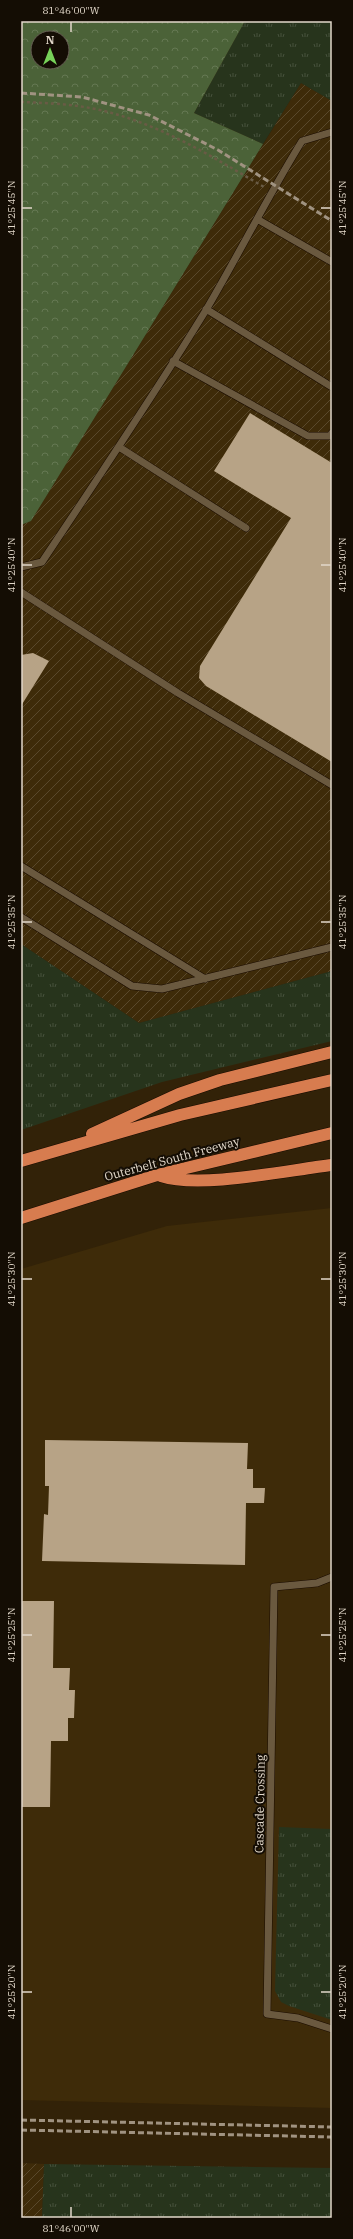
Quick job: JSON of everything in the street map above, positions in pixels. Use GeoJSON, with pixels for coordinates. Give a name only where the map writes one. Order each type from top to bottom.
{"type":"FeatureCollection","features":[{"type":"Feature","properties":{"kind":"highway"},"geometry":{"type":"LineString","coordinates":[[64,1147],[152,1105],[179,1094],[220,1080],[332,1052]]}},
{"type":"Feature","properties":{"kind":"highway"},"geometry":{"type":"LineString","coordinates":[[21,1161],[64,1147],[180,1115],[332,1080]]}},
{"type":"Feature","properties":{"kind":"highway","name":"Outerbelt South Freeway"},"geometry":{"type":"LineString","coordinates":[[21,1218],[158,1175],[332,1133]]}},
{"type":"Feature","properties":{"kind":"highway"},"geometry":{"type":"LineString","coordinates":[[158,1175],[170,1179],[202,1180],[332,1165]]}},
{"type":"Feature","properties":{"kind":"lane"},"geometry":{"type":"LineString","coordinates":[[21,567],[42,562],[119,447],[206,309],[271,192],[302,141],[332,132]]}},
{"type":"Feature","properties":{"kind":"lane"},"geometry":{"type":"LineString","coordinates":[[257,219],[332,262]]}},
{"type":"Feature","properties":{"kind":"lane"},"geometry":{"type":"LineString","coordinates":[[206,309],[332,387]]}},
{"type":"Feature","properties":{"kind":"lane"},"geometry":{"type":"LineString","coordinates":[[173,361],[308,436],[330,436],[332,433]]}},
{"type":"Feature","properties":{"kind":"lane"},"geometry":{"type":"LineString","coordinates":[[119,447],[246,528]]}},
{"type":"Feature","properties":{"kind":"lane"},"geometry":{"type":"LineString","coordinates":[[21,592],[178,692],[332,785]]}},
{"type":"Feature","properties":{"kind":"lane"},"geometry":{"type":"LineString","coordinates":[[21,866],[205,979]]}},
{"type":"Feature","properties":{"kind":"lane"},"geometry":{"type":"LineString","coordinates":[[21,918],[132,986],[162,990],[332,947]]}},
{"type":"Feature","properties":{"kind":"lane","name":"Cascade Crossing"},"geometry":{"type":"LineString","coordinates":[[332,1577],[317,1583],[274,1587],[267,2014],[298,2018],[332,2029]]}},
{"type":"Feature","properties":{"kind":"path"},"geometry":{"type":"LineString","coordinates":[[21,102],[98,109],[125,117],[199,148],[271,192]]}},
{"type":"Feature","properties":{"kind":"shaded area"},"geometry":{"type":"Polygon","coordinates":[[[301,83],[332,101],[332,971],[139,1023],[21,944],[21,525],[31,521],[301,83]]]}},
{"type":"Feature","properties":{"kind":"shaded area"},"geometry":{"type":"Polygon","coordinates":[[[332,1208],[332,2108],[21,2100],[21,1269],[167,1226],[332,1208]]]}},
{"type":"Feature","properties":{"kind":"shaded area"},"geometry":{"type":"Polygon","coordinates":[[[21,2163],[44,2164],[42,2218],[21,2218],[21,2163]]]}},
{"type":"Feature","properties":{"kind":"green space"},"geometry":{"type":"Polygon","coordinates":[[[21,21],[245,21],[194,113],[263,144],[31,521],[21,525],[21,21]]]}},
{"type":"Feature","properties":{"kind":"green space"},"geometry":{"type":"Polygon","coordinates":[[[245,21],[332,21],[332,101],[301,83],[263,144],[194,113],[245,21]]]}},
{"type":"Feature","properties":{"kind":"green space"},"geometry":{"type":"Polygon","coordinates":[[[21,944],[139,1023],[332,971],[332,1041],[162,1082],[21,1130],[21,944]]]}},
{"type":"Feature","properties":{"kind":"green space"},"geometry":{"type":"Polygon","coordinates":[[[279,1827],[332,1829],[332,2020],[281,2002],[275,1991],[279,1827]]]}},
{"type":"Feature","properties":{"kind":"green space"},"geometry":{"type":"Polygon","coordinates":[[[44,2164],[332,2168],[332,2218],[42,2218],[44,2164]]]}},
{"type":"Feature","properties":{"kind":"building"},"geometry":{"type":"Polygon","coordinates":[[[250,413],[332,463],[332,762],[206,686],[199,678],[200,666],[291,518],[214,471],[250,413]]]}},
{"type":"Feature","properties":{"kind":"building"},"geometry":{"type":"Polygon","coordinates":[[[33,653],[49,661],[21,706],[21,655],[33,653]]]}},
{"type":"Feature","properties":{"kind":"building"},"geometry":{"type":"Polygon","coordinates":[[[45,1440],[248,1443],[247,1469],[253,1469],[253,1488],[265,1488],[264,1503],[246,1503],[245,1565],[42,1561],[44,1514],[48,1515],[49,1486],[45,1486],[45,1440]]]}},
{"type":"Feature","properties":{"kind":"building"},"geometry":{"type":"Polygon","coordinates":[[[21,1601],[54,1601],[53,1668],[70,1668],[69,1690],[75,1690],[74,1718],[68,1718],[68,1741],[51,1741],[50,1807],[21,1807],[21,1601]]]}},
{"type":"Feature","properties":{"kind":"railway"},"geometry":{"type":"LineString","coordinates":[[21,93],[82,97],[149,115],[218,150],[332,221]]}},
{"type":"Feature","properties":{"kind":"railway"},"geometry":{"type":"LineString","coordinates":[[21,2120],[332,2127]]}},
{"type":"Feature","properties":{"kind":"railway"},"geometry":{"type":"LineString","coordinates":[[21,2130],[332,2137]]}}]}
